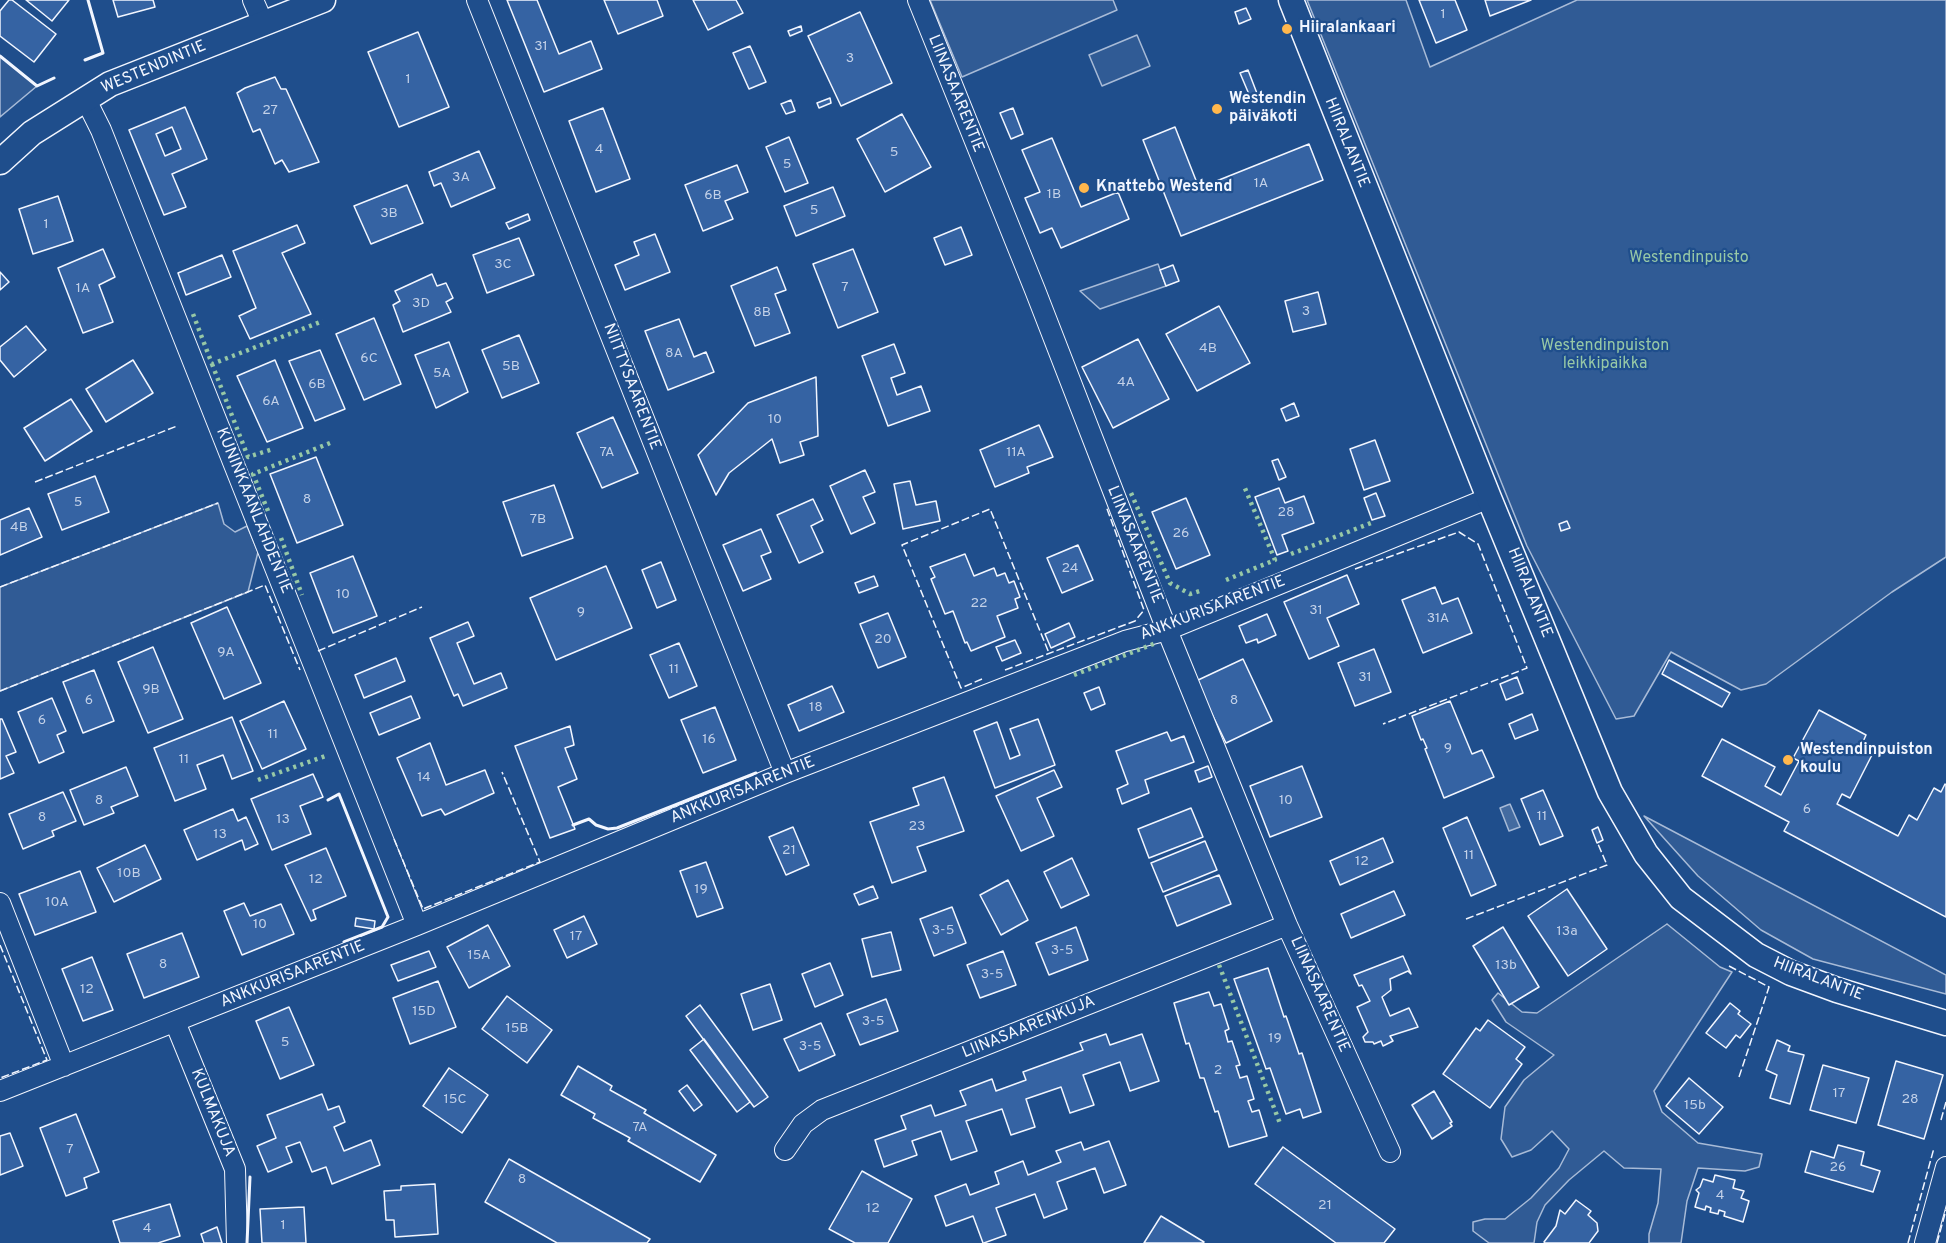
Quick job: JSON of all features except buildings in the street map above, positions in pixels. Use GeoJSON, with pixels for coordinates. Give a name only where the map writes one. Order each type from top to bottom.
{"type":"FeatureCollection","features":[{"type":"Feature","properties":{"kind":"street"},"geometry":{"type":"LineString","coordinates":[[253,0],[263,23]]}},
{"type":"Feature","properties":{"kind":"street","name":"WESTENDINTIE"},"geometry":{"type":"LineString","coordinates":[[0,162],[32,133],[110,84],[323,0]]}},
{"type":"Feature","properties":{"kind":"street","name":"NIITTYSAARENTIE"},"geometry":{"type":"LineString","coordinates":[[477,0],[786,773]]}},
{"type":"Feature","properties":{"kind":"street","name":"LIINASAARENTIE"},"geometry":{"type":"LineString","coordinates":[[918,0],[1035,290],[1167,630],[1287,925],[1390,1152]]}},
{"type":"Feature","properties":{"kind":"street","name":"HIIRALANTIE"},"geometry":{"type":"LineString","coordinates":[[1291,0],[1489,498],[1610,792],[1646,854],[1681,898],[1756,955],[1791,973],[1837,990],[1946,1023]]}},
{"type":"Feature","properties":{"kind":"street","name":"KUNINKAANLAHDENTIE"},"geometry":{"type":"LineString","coordinates":[[85,98],[105,141],[417,925]]}},
{"type":"Feature","properties":{"kind":"street","name":"ANKKURISAARENTIE"},"geometry":{"type":"LineString","coordinates":[[0,1090],[417,925],[786,773],[1125,641],[1167,630],[1489,498]]}},
{"type":"Feature","properties":{"kind":"street"},"geometry":{"type":"LineString","coordinates":[[0,903],[64,1066]]}},
{"type":"Feature","properties":{"kind":"street","name":"LIINASAARENKUJA"},"geometry":{"type":"LineString","coordinates":[[785,1150],[803,1124],[822,1110],[1287,925]]}},
{"type":"Feature","properties":{"kind":"street","name":"KULMAKUJA"},"geometry":{"type":"LineString","coordinates":[[175,1022],[235,1169],[237,1243]]}},
{"type":"Feature","properties":{"kind":"street"},"geometry":{"type":"LineString","coordinates":[[1925,1243],[1946,1167]]}},
{"type":"Feature","properties":{"kind":"shaded area"},"geometry":{"type":"Polygon","coordinates":[[[930,0],[1113,0],[1117,10],[962,77],[930,0]]]}},
{"type":"Feature","properties":{"kind":"shaded area","name":"Westendinpuisto"},"geometry":{"type":"Polygon","coordinates":[[[1307,0],[1406,0],[1430,67],[1577,0],[1946,0],[1946,557],[1892,592],[1766,684],[1741,690],[1671,652],[1634,716],[1616,719],[1527,546],[1307,0]]]}},
{"type":"Feature","properties":{"kind":"shaded area"},"geometry":{"type":"Polygon","coordinates":[[[1137,35],[1150,66],[1102,86],[1089,55],[1137,35]]]}},
{"type":"Feature","properties":{"kind":"shaded area"},"geometry":{"type":"Polygon","coordinates":[[[0,56],[37,86],[0,117],[0,56]]]}},
{"type":"Feature","properties":{"kind":"shaded area"},"geometry":{"type":"Polygon","coordinates":[[[1158,264],[1166,286],[1100,309],[1080,291],[1158,264]]]}},
{"type":"Feature","properties":{"kind":"shaded area"},"geometry":{"type":"Polygon","coordinates":[[[218,503],[224,524],[235,532],[247,526],[258,552],[248,592],[0,691],[0,587],[218,503]]]}},
{"type":"Feature","properties":{"kind":"shaded area"},"geometry":{"type":"Polygon","coordinates":[[[1510,804],[1520,827],[1509,831],[1500,808],[1510,804]]]}},
{"type":"Feature","properties":{"kind":"shaded area"},"geometry":{"type":"Polygon","coordinates":[[[1644,816],[1946,975],[1946,994],[1813,959],[1761,930],[1698,876],[1644,816]]]}},
{"type":"Feature","properties":{"kind":"shaded area"},"geometry":{"type":"Polygon","coordinates":[[[1667,924],[1720,967],[1732,972],[1654,1091],[1662,1112],[1698,1143],[1762,1154],[1759,1167],[1745,1171],[1698,1168],[1687,1201],[1681,1243],[1649,1243],[1649,1234],[1658,1203],[1661,1169],[1624,1168],[1604,1151],[1569,1180],[1545,1205],[1537,1222],[1534,1243],[1489,1243],[1473,1231],[1473,1222],[1485,1219],[1505,1219],[1531,1198],[1559,1168],[1569,1149],[1552,1131],[1531,1150],[1512,1157],[1501,1139],[1505,1107],[1524,1080],[1554,1055],[1506,1022],[1492,1000],[1498,993],[1522,1012],[1537,1013],[1667,924]]]}},
{"type":"Feature","properties":{"kind":"hedge"},"geometry":{"type":"LineString","coordinates":[[193,314],[212,364],[323,321]]}},
{"type":"Feature","properties":{"kind":"hedge"},"geometry":{"type":"LineString","coordinates":[[212,364],[248,457],[273,449]]}},
{"type":"Feature","properties":{"kind":"hedge"},"geometry":{"type":"LineString","coordinates":[[268,511],[253,474],[330,443]]}},
{"type":"Feature","properties":{"kind":"hedge"},"geometry":{"type":"LineString","coordinates":[[1226,580],[1275,560],[1244,486]]}},
{"type":"Feature","properties":{"kind":"hedge"},"geometry":{"type":"LineString","coordinates":[[1131,493],[1170,583],[1190,594],[1203,590]]}},
{"type":"Feature","properties":{"kind":"hedge"},"geometry":{"type":"LineString","coordinates":[[1291,554],[1371,523]]}},
{"type":"Feature","properties":{"kind":"hedge"},"geometry":{"type":"LineString","coordinates":[[281,538],[302,595]]}},
{"type":"Feature","properties":{"kind":"hedge"},"geometry":{"type":"LineString","coordinates":[[1074,675],[1156,643]]}},
{"type":"Feature","properties":{"kind":"hedge"},"geometry":{"type":"LineString","coordinates":[[258,780],[328,755]]}},
{"type":"Feature","properties":{"kind":"hedge"},"geometry":{"type":"LineString","coordinates":[[1219,965],[1281,1126]]}},
{"type":"Feature","properties":{"kind":"fence"},"geometry":{"type":"LineString","coordinates":[[35,482],[177,426]]}},
{"type":"Feature","properties":{"kind":"fence"},"geometry":{"type":"LineString","coordinates":[[0,587],[218,503]]}},
{"type":"Feature","properties":{"kind":"fence"},"geometry":{"type":"LineString","coordinates":[[1005,670],[1135,621],[1144,610],[1106,506]]}},
{"type":"Feature","properties":{"kind":"fence"},"geometry":{"type":"LineString","coordinates":[[982,679],[961,688],[902,545],[990,509],[1049,653]]}},
{"type":"Feature","properties":{"kind":"fence"},"geometry":{"type":"LineString","coordinates":[[1355,569],[1459,532],[1478,544],[1527,668],[1383,724]]}},
{"type":"Feature","properties":{"kind":"fence"},"geometry":{"type":"LineString","coordinates":[[0,691],[265,585],[300,670]]}},
{"type":"Feature","properties":{"kind":"fence"},"geometry":{"type":"LineString","coordinates":[[318,651],[422,607]]}},
{"type":"Feature","properties":{"kind":"fence"},"geometry":{"type":"LineString","coordinates":[[394,839],[423,909],[540,862],[502,772]]}},
{"type":"Feature","properties":{"kind":"fence"},"geometry":{"type":"LineString","coordinates":[[1466,919],[1607,865],[1598,844]]}},
{"type":"Feature","properties":{"kind":"fence"},"geometry":{"type":"LineString","coordinates":[[0,945],[47,1060],[0,1078]]}},
{"type":"Feature","properties":{"kind":"fence"},"geometry":{"type":"LineString","coordinates":[[1729,966],[1769,987],[1739,1077]]}},
{"type":"Feature","properties":{"kind":"fence"},"geometry":{"type":"LineString","coordinates":[[1941,1120],[1946,1102]]}},
{"type":"Feature","properties":{"kind":"fence"},"geometry":{"type":"LineString","coordinates":[[1908,1243],[1934,1148]]}},
{"type":"Feature","properties":{"kind":"fence"},"geometry":{"type":"LineString","coordinates":[[1937,1243],[1946,1210]]}},
{"type":"Feature","properties":{"kind":"wall"},"geometry":{"type":"LineString","coordinates":[[85,60],[103,53],[88,0]]}},
{"type":"Feature","properties":{"kind":"wall"},"geometry":{"type":"LineString","coordinates":[[0,56],[37,86],[54,78]]}},
{"type":"Feature","properties":{"kind":"wall"},"geometry":{"type":"LineString","coordinates":[[573,825],[589,819],[596,825],[608,829],[617,828],[756,773]]}},
{"type":"Feature","properties":{"kind":"wall"},"geometry":{"type":"LineString","coordinates":[[328,800],[339,794],[388,917],[382,927],[344,942]]}},
{"type":"Feature","properties":{"kind":"wall"},"geometry":{"type":"LineString","coordinates":[[247,1243],[250,1177]]}},
{"type":"Feature","properties":{"kind":"place","name":"Hiiralankaari"},"geometry":{"type":"Point","coordinates":[1287,29]}},
{"type":"Feature","properties":{"kind":"place","name":"Westendin päiväkoti"},"geometry":{"type":"Point","coordinates":[1217,109]}},
{"type":"Feature","properties":{"kind":"place","name":"Knattebo Westend"},"geometry":{"type":"Point","coordinates":[1084,188]}},
{"type":"Feature","properties":{"kind":"place","name":"Westendinpuiston koulu"},"geometry":{"type":"Point","coordinates":[1788,760]}},
{"type":"Feature","properties":{"kind":"park label","name":"Westendinpuiston leikkipaikka"},"geometry":{"type":"Point","coordinates":[1605,356]}}]}
